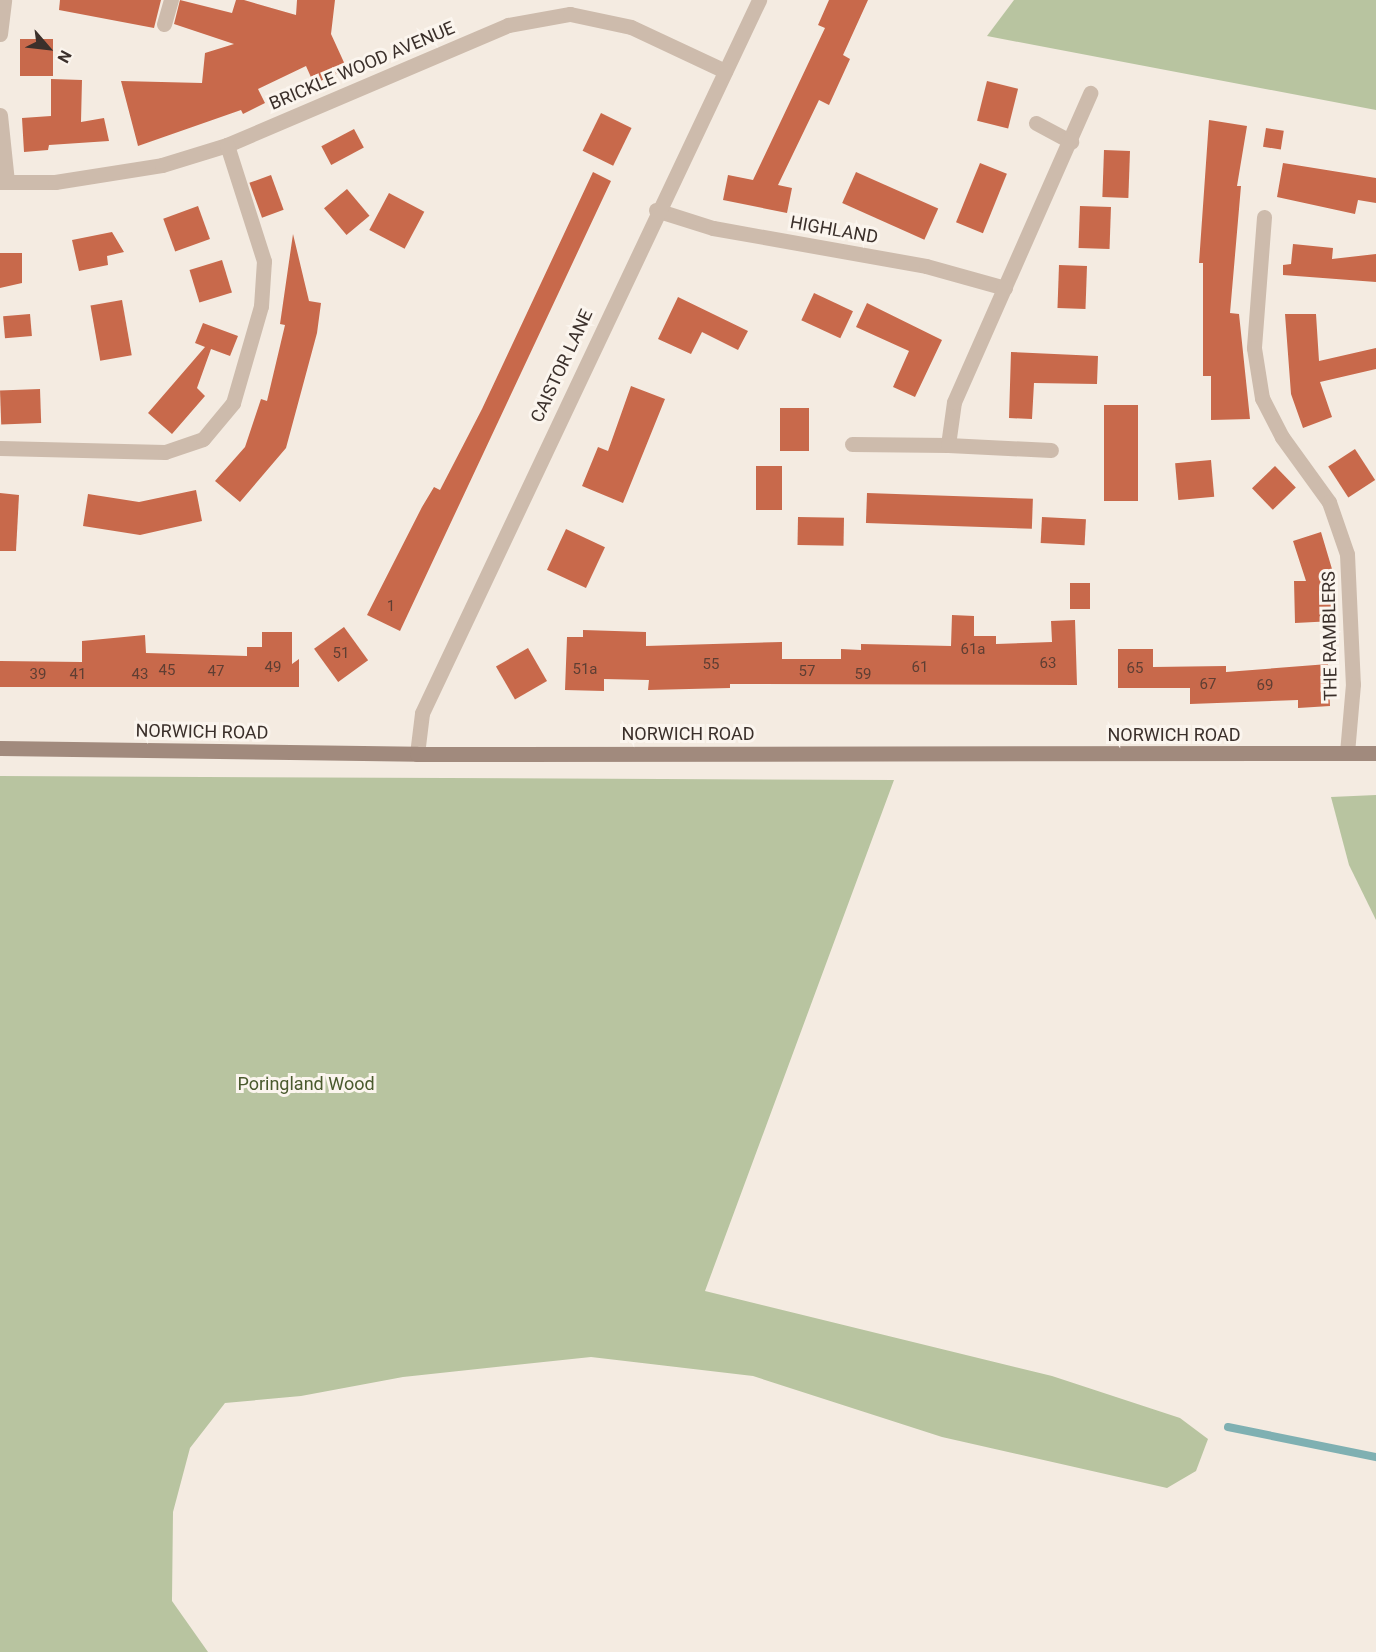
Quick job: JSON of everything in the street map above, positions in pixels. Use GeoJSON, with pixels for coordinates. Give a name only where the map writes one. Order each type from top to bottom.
{"type":"FeatureCollection","features":[{"type":"Feature","properties":{"kind":"main road","name":"NORWICH ROAD"},"geometry":{"type":"LineString","coordinates":[[0,748],[417,754],[1376,753]]}},
{"type":"Feature","properties":{"kind":"street"},"geometry":{"type":"LineString","coordinates":[[0,34],[4,0]]}},
{"type":"Feature","properties":{"kind":"street"},"geometry":{"type":"LineString","coordinates":[[164,24],[171,0]]}},
{"type":"Feature","properties":{"kind":"street","name":"CAISTOR LANE"},"geometry":{"type":"LineString","coordinates":[[417,754],[422,713],[656,210],[759,0]]}},
{"type":"Feature","properties":{"kind":"street","name":"BRICKLE WOOD AVENUE"},"geometry":{"type":"LineString","coordinates":[[3,182],[103,176],[162,165],[227,144],[508,25],[570,14],[631,27],[725,71]]}},
{"type":"Feature","properties":{"kind":"street"},"geometry":{"type":"LineString","coordinates":[[948,445],[954,402],[1071,142],[1090,93]]}},
{"type":"Feature","properties":{"kind":"street"},"geometry":{"type":"LineString","coordinates":[[0,115],[3,182]]}},
{"type":"Feature","properties":{"kind":"street"},"geometry":{"type":"LineString","coordinates":[[1036,123],[1071,142]]}},
{"type":"Feature","properties":{"kind":"street"},"geometry":{"type":"LineString","coordinates":[[0,448],[165,452],[203,439],[233,403],[261,306],[264,261],[227,144]]}},
{"type":"Feature","properties":{"kind":"street","name":"HIGHLAND"},"geometry":{"type":"LineString","coordinates":[[656,210],[712,228],[926,267],[1005,288]]}},
{"type":"Feature","properties":{"kind":"street","name":"THE RAMBLERS"},"geometry":{"type":"LineString","coordinates":[[1264,218],[1254,348],[1262,398],[1282,437],[1329,502],[1347,554],[1353,684],[1347,753]]}},
{"type":"Feature","properties":{"kind":"street"},"geometry":{"type":"LineString","coordinates":[[852,444],[948,445],[1051,450]]}},
{"type":"Feature","properties":{"kind":"green space"},"geometry":{"type":"Polygon","coordinates":[[[1014,0],[1376,0],[1376,110],[987,36],[1014,0]]]}},
{"type":"Feature","properties":{"kind":"green space","name":"Poringland Wood"},"geometry":{"type":"Polygon","coordinates":[[[0,776],[894,780],[705,1291],[1052,1376],[1180,1418],[1208,1439],[1196,1471],[1167,1488],[942,1437],[753,1376],[591,1357],[403,1377],[301,1396],[225,1403],[190,1448],[173,1512],[172,1601],[208,1652],[0,1652],[0,776]]]}},
{"type":"Feature","properties":{"kind":"green space"},"geometry":{"type":"Polygon","coordinates":[[[1376,795],[1376,920],[1349,865],[1331,797],[1376,795]]]}},
{"type":"Feature","properties":{"kind":"building"},"geometry":{"type":"Polygon","coordinates":[[[60,0],[161,0],[154,28],[59,10],[60,0]]]}},
{"type":"Feature","properties":{"kind":"building"},"geometry":{"type":"Polygon","coordinates":[[[180,0],[232,13],[236,0],[244,0],[296,15],[297,0],[335,0],[331,34],[347,69],[314,84],[306,66],[258,89],[265,103],[243,114],[241,110],[138,146],[121,81],[202,83],[205,53],[234,44],[174,24],[180,0]]]}},
{"type":"Feature","properties":{"kind":"building"},"geometry":{"type":"Polygon","coordinates":[[[829,0],[868,0],[843,55],[850,59],[829,105],[819,100],[778,185],[792,188],[787,213],[723,200],[728,175],[753,180],[825,28],[818,25],[829,0]]]}},
{"type":"Feature","properties":{"kind":"building"},"geometry":{"type":"Polygon","coordinates":[[[20,39],[53,39],[53,76],[20,76],[20,39]]]}},
{"type":"Feature","properties":{"kind":"building"},"geometry":{"type":"Polygon","coordinates":[[[51,79],[82,80],[81,122],[104,118],[109,141],[49,145],[48,150],[24,152],[22,118],[51,116],[51,79]]]}},
{"type":"Feature","properties":{"kind":"building"},"geometry":{"type":"Polygon","coordinates":[[[987,81],[1018,89],[1008,129],[977,121],[987,81]]]}},
{"type":"Feature","properties":{"kind":"building"},"geometry":{"type":"Polygon","coordinates":[[[601,113],[632,128],[613,166],[583,151],[601,113]]]}},
{"type":"Feature","properties":{"kind":"building"},"geometry":{"type":"Polygon","coordinates":[[[1209,120],[1247,126],[1237,186],[1241,186],[1230,313],[1239,314],[1250,419],[1211,420],[1211,376],[1203,376],[1203,263],[1199,263],[1209,120]]]}},
{"type":"Feature","properties":{"kind":"building"},"geometry":{"type":"Polygon","coordinates":[[[1266,128],[1284,131],[1281,150],[1263,147],[1266,128]]]}},
{"type":"Feature","properties":{"kind":"building"},"geometry":{"type":"Polygon","coordinates":[[[354,129],[364,148],[331,165],[321,146],[354,129]]]}},
{"type":"Feature","properties":{"kind":"building"},"geometry":{"type":"Polygon","coordinates":[[[1104,150],[1130,151],[1128,198],[1102,197],[1104,150]]]}},
{"type":"Feature","properties":{"kind":"building"},"geometry":{"type":"Polygon","coordinates":[[[980,163],[1007,174],[983,233],[956,222],[980,163]]]}},
{"type":"Feature","properties":{"kind":"building"},"geometry":{"type":"Polygon","coordinates":[[[1283,163],[1376,178],[1376,203],[1358,200],[1355,214],[1277,197],[1283,163]]]}},
{"type":"Feature","properties":{"kind":"building"},"geometry":{"type":"Polygon","coordinates":[[[593,172],[611,181],[400,631],[367,615],[422,507],[434,487],[440,490],[482,409],[593,172]]]}},
{"type":"Feature","properties":{"kind":"building"},"geometry":{"type":"Polygon","coordinates":[[[856,172],[938,209],[924,240],[842,203],[856,172]]]}},
{"type":"Feature","properties":{"kind":"building"},"geometry":{"type":"Polygon","coordinates":[[[271,175],[284,210],[262,218],[249,183],[271,175]]]}},
{"type":"Feature","properties":{"kind":"building"},"geometry":{"type":"Polygon","coordinates":[[[347,189],[369,216],[347,235],[324,208],[347,189]]]}},
{"type":"Feature","properties":{"kind":"building"},"geometry":{"type":"Polygon","coordinates":[[[389,193],[424,212],[405,249],[369,230],[389,193]]]}},
{"type":"Feature","properties":{"kind":"building"},"geometry":{"type":"Polygon","coordinates":[[[198,206],[210,239],[175,252],[163,219],[198,206]]]}},
{"type":"Feature","properties":{"kind":"building"},"geometry":{"type":"Polygon","coordinates":[[[1080,206],[1111,207],[1110,249],[1079,248],[1080,206]]]}},
{"type":"Feature","properties":{"kind":"building"},"geometry":{"type":"Polygon","coordinates":[[[112,232],[124,252],[107,256],[108,265],[79,271],[72,240],[112,232]]]}},
{"type":"Feature","properties":{"kind":"building"},"geometry":{"type":"Polygon","coordinates":[[[293,234],[309,301],[321,303],[317,333],[286,448],[240,502],[215,481],[245,447],[261,399],[267,401],[285,325],[280,324],[293,234]]]}},
{"type":"Feature","properties":{"kind":"building"},"geometry":{"type":"Polygon","coordinates":[[[1293,244],[1333,248],[1332,259],[1376,254],[1376,282],[1283,275],[1283,265],[1291,264],[1293,244]]]}},
{"type":"Feature","properties":{"kind":"building"},"geometry":{"type":"Polygon","coordinates":[[[0,253],[22,253],[22,283],[0,288],[0,253]]]}},
{"type":"Feature","properties":{"kind":"building"},"geometry":{"type":"Polygon","coordinates":[[[222,260],[232,293],[199,302],[189,270],[222,260]]]}},
{"type":"Feature","properties":{"kind":"building"},"geometry":{"type":"Polygon","coordinates":[[[1059,265],[1087,266],[1085,309],[1057,308],[1059,265]]]}},
{"type":"Feature","properties":{"kind":"building"},"geometry":{"type":"Polygon","coordinates":[[[814,293],[853,311],[840,338],[801,320],[814,293]]]}},
{"type":"Feature","properties":{"kind":"building"},"geometry":{"type":"Polygon","coordinates":[[[678,297],[748,331],[738,350],[702,332],[691,354],[658,339],[678,297]]]}},
{"type":"Feature","properties":{"kind":"building"},"geometry":{"type":"Polygon","coordinates":[[[122,300],[132,355],[100,361],[90,306],[122,300]]]}},
{"type":"Feature","properties":{"kind":"building"},"geometry":{"type":"Polygon","coordinates":[[[867,303],[942,340],[915,397],[893,387],[909,351],[856,327],[867,303]]]}},
{"type":"Feature","properties":{"kind":"building"},"geometry":{"type":"Polygon","coordinates":[[[30,314],[32,336],[5,338],[3,316],[30,314]]]}},
{"type":"Feature","properties":{"kind":"building"},"geometry":{"type":"Polygon","coordinates":[[[1285,314],[1316,314],[1319,361],[1376,348],[1376,369],[1320,382],[1332,417],[1303,428],[1291,394],[1285,314]]]}},
{"type":"Feature","properties":{"kind":"building"},"geometry":{"type":"Polygon","coordinates":[[[203,323],[238,336],[230,356],[211,349],[197,388],[205,396],[172,434],[148,413],[205,347],[195,343],[203,323]]]}},
{"type":"Feature","properties":{"kind":"building"},"geometry":{"type":"Polygon","coordinates":[[[1011,352],[1098,356],[1097,384],[1034,383],[1032,419],[1009,418],[1011,352]]]}},
{"type":"Feature","properties":{"kind":"building"},"geometry":{"type":"Polygon","coordinates":[[[631,386],[665,399],[623,503],[582,486],[598,447],[608,451],[631,386]]]}},
{"type":"Feature","properties":{"kind":"building"},"geometry":{"type":"Polygon","coordinates":[[[40,389],[41,423],[1,424],[0,390],[40,389]]]}},
{"type":"Feature","properties":{"kind":"building"},"geometry":{"type":"Polygon","coordinates":[[[1104,405],[1138,405],[1138,501],[1104,501],[1104,405]]]}},
{"type":"Feature","properties":{"kind":"building"},"geometry":{"type":"Polygon","coordinates":[[[780,408],[809,408],[809,451],[780,451],[780,408]]]}},
{"type":"Feature","properties":{"kind":"building"},"geometry":{"type":"Polygon","coordinates":[[[1355,449],[1375,480],[1348,497],[1328,466],[1355,449]]]}},
{"type":"Feature","properties":{"kind":"building"},"geometry":{"type":"Polygon","coordinates":[[[1211,460],[1214,497],[1178,500],[1175,463],[1211,460]]]}},
{"type":"Feature","properties":{"kind":"building"},"geometry":{"type":"Polygon","coordinates":[[[756,466],[782,466],[782,510],[756,510],[756,466]]]}},
{"type":"Feature","properties":{"kind":"building"},"geometry":{"type":"Polygon","coordinates":[[[1275,466],[1296,488],[1273,510],[1252,488],[1275,466]]]}},
{"type":"Feature","properties":{"kind":"building"},"geometry":{"type":"Polygon","coordinates":[[[196,490],[202,521],[140,535],[83,526],[88,494],[139,502],[196,490]]]}},
{"type":"Feature","properties":{"kind":"building"},"geometry":{"type":"Polygon","coordinates":[[[0,493],[19,495],[16,551],[0,551],[0,493]]]}},
{"type":"Feature","properties":{"kind":"building"},"geometry":{"type":"Polygon","coordinates":[[[867,493],[1033,499],[1032,529],[866,523],[867,493]]]}},
{"type":"Feature","properties":{"kind":"building"},"geometry":{"type":"Polygon","coordinates":[[[798,517],[844,518],[844,546],[798,545],[798,517]]]}},
{"type":"Feature","properties":{"kind":"building"},"geometry":{"type":"Polygon","coordinates":[[[1042,517],[1086,519],[1085,545],[1041,543],[1042,517]]]}},
{"type":"Feature","properties":{"kind":"building"},"geometry":{"type":"Polygon","coordinates":[[[566,529],[605,547],[586,588],[547,570],[566,529]]]}},
{"type":"Feature","properties":{"kind":"building"},"geometry":{"type":"Polygon","coordinates":[[[1321,532],[1332,569],[1334,621],[1295,623],[1294,581],[1306,581],[1293,541],[1321,532]]]}},
{"type":"Feature","properties":{"kind":"building"},"geometry":{"type":"Polygon","coordinates":[[[1070,583],[1090,583],[1090,609],[1070,609],[1070,583]]]}},
{"type":"Feature","properties":{"kind":"building"},"geometry":{"type":"Polygon","coordinates":[[[952,615],[974,616],[974,636],[996,636],[996,644],[1052,642],[1051,621],[1075,620],[1077,685],[730,684],[730,688],[648,690],[649,680],[604,679],[604,691],[565,690],[567,637],[583,637],[583,630],[646,632],[646,646],[782,642],[782,659],[841,659],[841,649],[861,650],[861,644],[951,646],[952,615]]]}},
{"type":"Feature","properties":{"kind":"building"},"geometry":{"type":"Polygon","coordinates":[[[344,627],[368,660],[338,682],[314,649],[344,627]]]}},
{"type":"Feature","properties":{"kind":"building"},"geometry":{"type":"Polygon","coordinates":[[[262,632],[292,632],[292,664],[299,659],[299,687],[0,687],[0,661],[82,662],[82,641],[145,635],[146,653],[247,656],[247,647],[262,647],[262,632]]]}},
{"type":"Feature","properties":{"kind":"building"},"geometry":{"type":"Polygon","coordinates":[[[528,648],[547,681],[515,699],[496,666],[528,648]]]}},
{"type":"Feature","properties":{"kind":"building"},"geometry":{"type":"Polygon","coordinates":[[[1118,649],[1153,649],[1153,667],[1226,666],[1226,672],[1328,664],[1330,706],[1298,708],[1298,700],[1190,704],[1190,688],[1118,688],[1118,649]]]}},
{"type":"Feature","properties":{"kind":"waterway"},"geometry":{"type":"LineString","coordinates":[[1228,1427],[1376,1457]]}}]}
